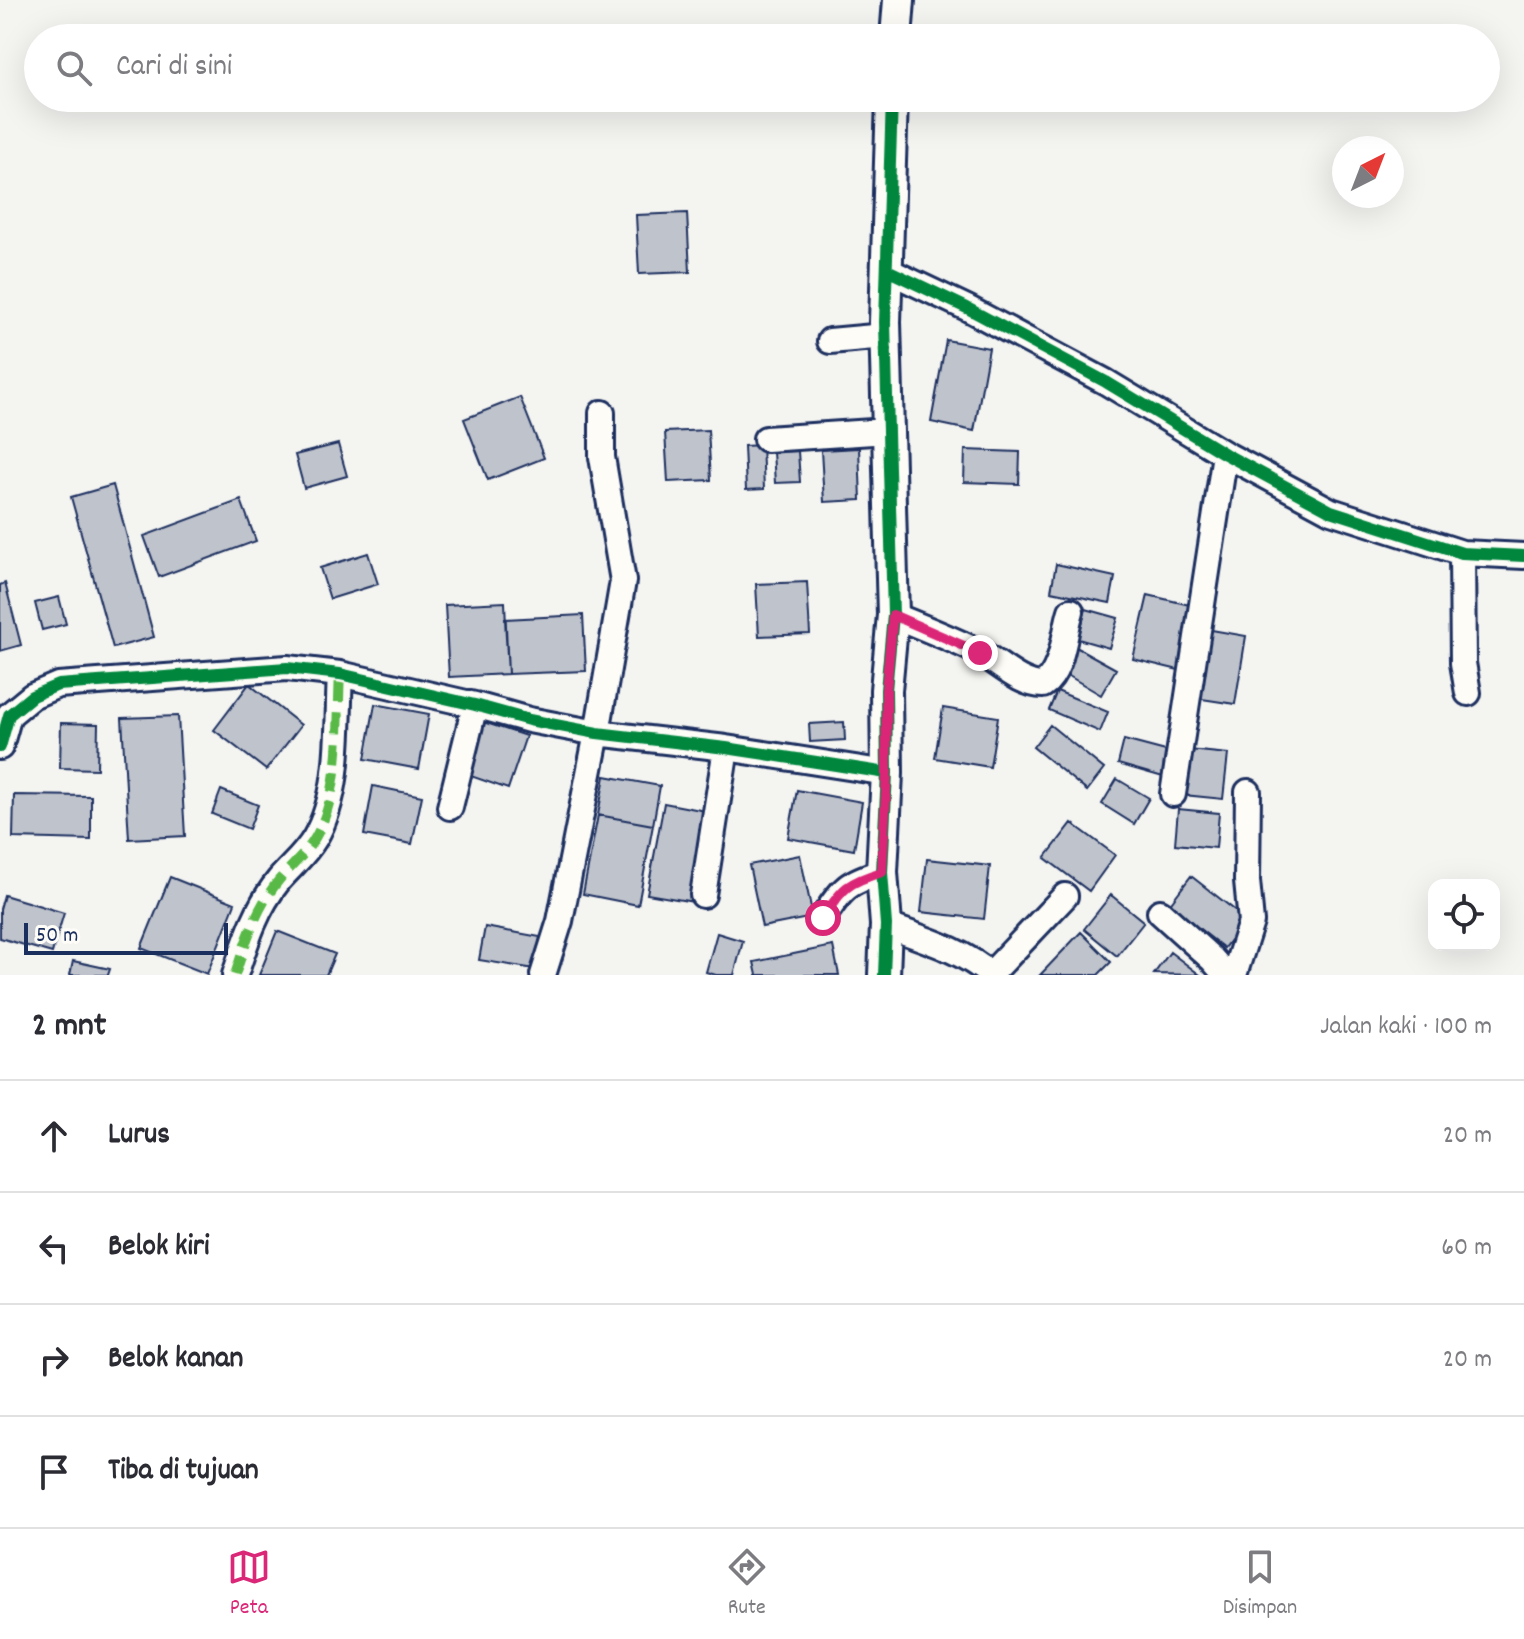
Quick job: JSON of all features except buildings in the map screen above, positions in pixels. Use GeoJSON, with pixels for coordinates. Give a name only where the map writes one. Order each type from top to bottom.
{"type":"FeatureCollection","features":[{"type":"Feature","properties":{"kind":"street"},"geometry":{"type":"LineString","coordinates":[[897,24],[899,0]]}},
{"type":"Feature","properties":{"kind":"street"},"geometry":{"type":"LineString","coordinates":[[884,975],[886,925],[882,872],[887,773],[886,690],[893,615],[885,336],[892,112]]}},
{"type":"Feature","properties":{"kind":"street"},"geometry":{"type":"LineString","coordinates":[[887,270],[967,308],[1106,382],[1225,454],[1331,511],[1462,553],[1524,556]]}},
{"type":"Feature","properties":{"kind":"street"},"geometry":{"type":"LineString","coordinates":[[830,341],[885,336]]}},
{"type":"Feature","properties":{"kind":"street"},"geometry":{"type":"LineString","coordinates":[[543,975],[560,921],[623,581],[602,457],[602,413]]}},
{"type":"Feature","properties":{"kind":"street"},"geometry":{"type":"LineString","coordinates":[[766,439],[888,431]]}},
{"type":"Feature","properties":{"kind":"street"},"geometry":{"type":"LineString","coordinates":[[1173,794],[1225,454]]}},
{"type":"Feature","properties":{"kind":"street"},"geometry":{"type":"LineString","coordinates":[[1462,553],[1463,663],[1468,693]]}},
{"type":"Feature","properties":{"kind":"street"},"geometry":{"type":"LineString","coordinates":[[893,615],[980,653],[1036,685],[1043,685],[1054,674],[1071,611]]}},
{"type":"Feature","properties":{"kind":"street"},"geometry":{"type":"LineString","coordinates":[[0,747],[5,715],[32,696],[58,685],[287,668],[340,674],[529,720],[597,733],[726,748],[887,773]]}},
{"type":"Feature","properties":{"kind":"street"},"geometry":{"type":"LineString","coordinates":[[235,975],[249,931],[265,899],[280,878],[301,858],[327,812],[334,779],[340,674]]}},
{"type":"Feature","properties":{"kind":"street"},"geometry":{"type":"LineString","coordinates":[[450,807],[475,705]]}},
{"type":"Feature","properties":{"kind":"street"},"geometry":{"type":"LineString","coordinates":[[703,895],[726,748]]}},
{"type":"Feature","properties":{"kind":"street"},"geometry":{"type":"LineString","coordinates":[[1234,975],[1251,922],[1247,881],[1248,792]]}},
{"type":"Feature","properties":{"kind":"street"},"geometry":{"type":"LineString","coordinates":[[823,918],[847,886],[882,872]]}},
{"type":"Feature","properties":{"kind":"street"},"geometry":{"type":"LineString","coordinates":[[886,925],[952,949],[991,975],[1065,896]]}},
{"type":"Feature","properties":{"kind":"street"},"geometry":{"type":"LineString","coordinates":[[1160,912],[1226,975]]}},
{"type":"Feature","properties":{"kind":"marked path"},"geometry":{"type":"LineString","coordinates":[[235,975],[264,902],[311,844],[324,820],[334,779],[340,674]]}},
{"type":"Feature","properties":{"kind":"cycle path"},"geometry":{"type":"LineString","coordinates":[[884,975],[886,925],[882,872],[887,773],[886,690],[893,615],[885,322],[892,112]]}},
{"type":"Feature","properties":{"kind":"cycle path"},"geometry":{"type":"LineString","coordinates":[[887,270],[967,308],[1106,382],[1225,454],[1331,511],[1462,553],[1524,556]]}},
{"type":"Feature","properties":{"kind":"cycle path"},"geometry":{"type":"LineString","coordinates":[[0,747],[9,715],[32,696],[58,685],[287,668],[340,674],[529,720],[597,733],[726,748],[887,773]]}},
{"type":"Feature","properties":{"kind":"route"},"geometry":{"type":"LineString","coordinates":[[823,918],[847,886],[882,872],[887,773],[886,690],[893,615],[980,653]]}}]}
